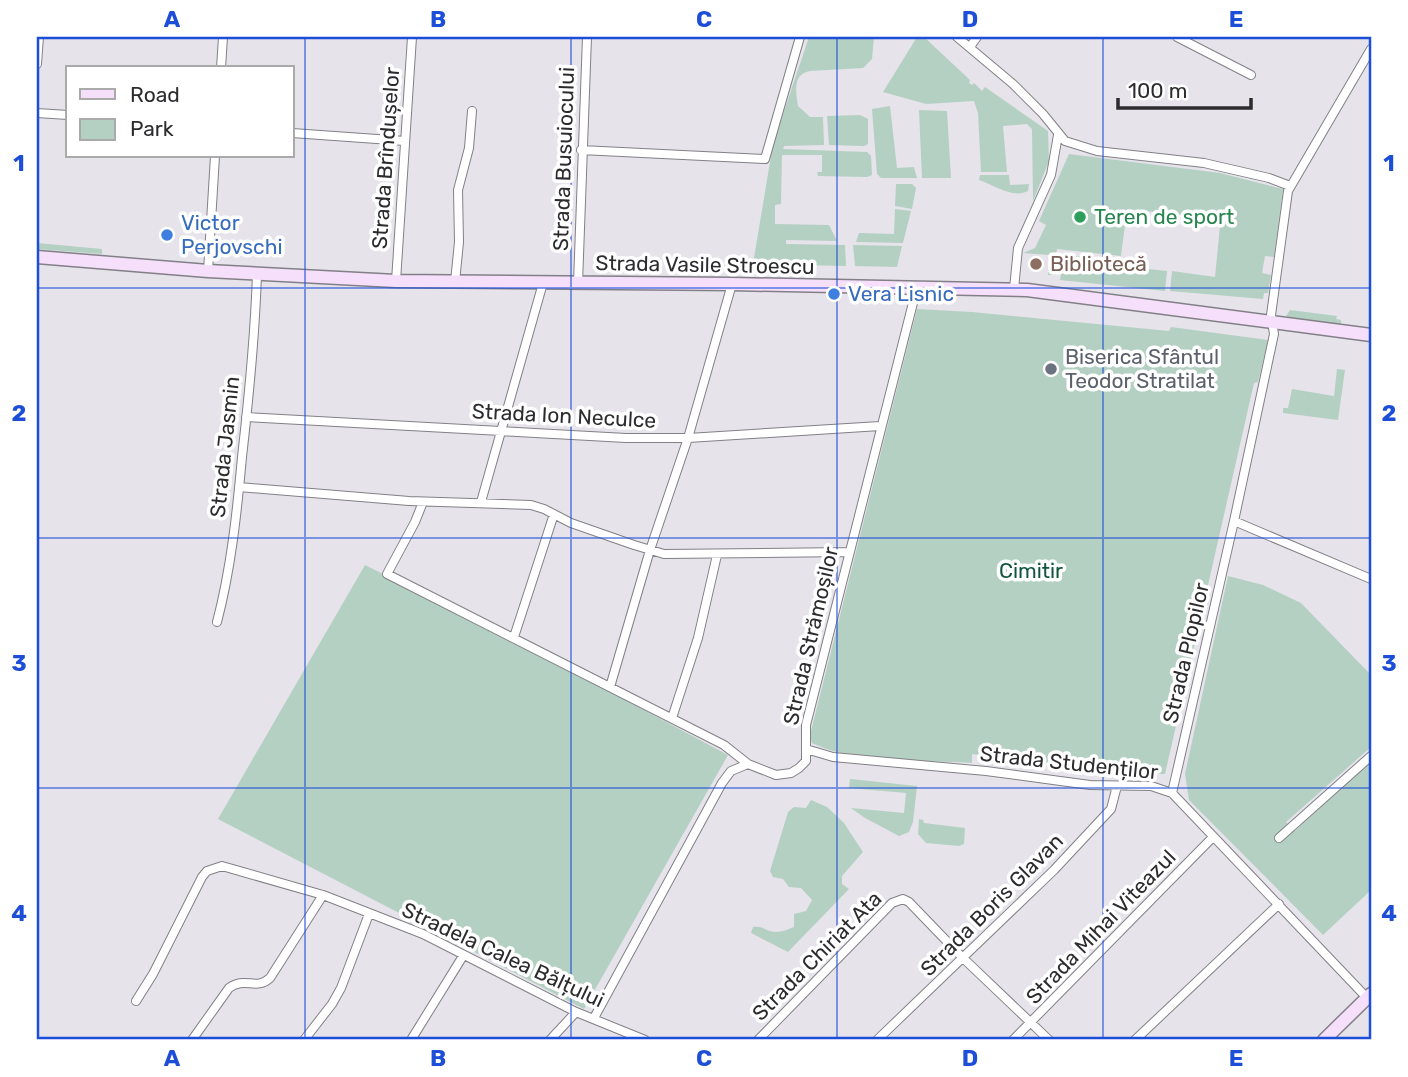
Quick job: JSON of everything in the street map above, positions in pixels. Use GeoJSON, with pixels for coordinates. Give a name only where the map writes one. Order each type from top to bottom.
{"type":"FeatureCollection","features":[{"type":"Feature","properties":{"kind":"main road","name":"Strada Vasile Stroescu"},"geometry":{"type":"LineString","coordinates":[[37,257],[208,271],[396,281],[1014,289],[1371,335]]}},
{"type":"Feature","properties":{"kind":"main road"},"geometry":{"type":"LineString","coordinates":[[1324,1040],[1370,998]]}},
{"type":"Feature","properties":{"kind":"street"},"geometry":{"type":"LineString","coordinates":[[37,64],[39,37]]}},
{"type":"Feature","properties":{"kind":"street"},"geometry":{"type":"LineString","coordinates":[[221,66],[223,37]]}},
{"type":"Feature","properties":{"kind":"street","name":"Strada Brîndușelor"},"geometry":{"type":"LineString","coordinates":[[396,281],[412,37]]}},
{"type":"Feature","properties":{"kind":"street","name":"Strada Busuiocului"},"geometry":{"type":"LineString","coordinates":[[578,283],[587,37]]}},
{"type":"Feature","properties":{"kind":"street"},"geometry":{"type":"LineString","coordinates":[[581,150],[765,159],[800,37]]}},
{"type":"Feature","properties":{"kind":"street"},"geometry":{"type":"LineString","coordinates":[[957,37],[1013,84],[1043,114],[1058,135],[1072,144],[1097,151],[1204,163],[1269,177],[1290,186],[1371,49]]}},
{"type":"Feature","properties":{"kind":"street"},"geometry":{"type":"LineString","coordinates":[[970,47],[978,37]]}},
{"type":"Feature","properties":{"kind":"street"},"geometry":{"type":"LineString","coordinates":[[1177,37],[1251,75]]}},
{"type":"Feature","properties":{"kind":"street"},"geometry":{"type":"LineString","coordinates":[[455,282],[459,242],[458,190],[469,148],[472,111]]}},
{"type":"Feature","properties":{"kind":"street"},"geometry":{"type":"LineString","coordinates":[[37,113],[66,115]]}},
{"type":"Feature","properties":{"kind":"street"},"geometry":{"type":"LineString","coordinates":[[294,133],[405,141]]}},
{"type":"Feature","properties":{"kind":"street"},"geometry":{"type":"LineString","coordinates":[[1014,289],[1018,248],[1051,175],[1058,135]]}},
{"type":"Feature","properties":{"kind":"street"},"geometry":{"type":"LineString","coordinates":[[208,271],[215,158]]}},
{"type":"Feature","properties":{"kind":"street","name":"Strada Plopilor"},"geometry":{"type":"LineString","coordinates":[[1172,793],[1274,334],[1272,323],[1282,229],[1290,186]]}},
{"type":"Feature","properties":{"kind":"street","name":"Strada Jasmin"},"geometry":{"type":"LineString","coordinates":[[217,622],[226,587],[239,487],[257,274]]}},
{"type":"Feature","properties":{"kind":"street"},"geometry":{"type":"LineString","coordinates":[[481,502],[543,283]]}},
{"type":"Feature","properties":{"kind":"street"},"geometry":{"type":"LineString","coordinates":[[610,687],[650,550],[688,438],[732,284]]}},
{"type":"Feature","properties":{"kind":"street","name":"Strada Strămoșilor"},"geometry":{"type":"LineString","coordinates":[[748,765],[776,775],[791,773],[806,761],[805,732],[917,287]]}},
{"type":"Feature","properties":{"kind":"street","name":"Strada Ion Neculce"},"geometry":{"type":"LineString","coordinates":[[246,417],[589,437],[688,438],[880,426]]}},
{"type":"Feature","properties":{"kind":"street"},"geometry":{"type":"LineString","coordinates":[[239,487],[423,502],[531,505],[571,523],[664,554],[849,552]]}},
{"type":"Feature","properties":{"kind":"street"},"geometry":{"type":"LineString","coordinates":[[423,502],[387,574],[724,745],[748,765]]}},
{"type":"Feature","properties":{"kind":"street"},"geometry":{"type":"LineString","coordinates":[[514,637],[554,514]]}},
{"type":"Feature","properties":{"kind":"street"},"geometry":{"type":"LineString","coordinates":[[1234,521],[1371,579]]}},
{"type":"Feature","properties":{"kind":"street"},"geometry":{"type":"LineString","coordinates":[[672,718],[698,638],[717,555]]}},
{"type":"Feature","properties":{"kind":"street","name":"Strada Studenților"},"geometry":{"type":"LineString","coordinates":[[806,749],[833,757],[986,771],[1090,785],[1151,786],[1172,793],[1370,998]]}},
{"type":"Feature","properties":{"kind":"street"},"geometry":{"type":"LineString","coordinates":[[1279,838],[1371,755]]}},
{"type":"Feature","properties":{"kind":"street"},"geometry":{"type":"LineString","coordinates":[[594,1018],[722,783],[731,771],[748,765]]}},
{"type":"Feature","properties":{"kind":"street","name":"Strada Boris Glavan"},"geometry":{"type":"LineString","coordinates":[[877,1040],[1054,870],[1111,809],[1117,786]]}},
{"type":"Feature","properties":{"kind":"street","name":"Strada Mihai Viteazul"},"geometry":{"type":"LineString","coordinates":[[1013,1040],[1213,837]]}},
{"type":"Feature","properties":{"kind":"street","name":"Stradela Calea Bălțului"},"geometry":{"type":"LineString","coordinates":[[136,1001],[207,871],[222,866],[323,895],[423,934],[576,1012],[645,1040]]}},
{"type":"Feature","properties":{"kind":"street"},"geometry":{"type":"LineString","coordinates":[[192,1040],[229,988],[242,982],[262,984],[270,978],[323,895]]}},
{"type":"Feature","properties":{"kind":"street","name":"Strada Chiriat Ata"},"geometry":{"type":"LineString","coordinates":[[758,1040],[892,903],[903,899],[909,902],[963,958]]}},
{"type":"Feature","properties":{"kind":"street"},"geometry":{"type":"LineString","coordinates":[[1135,1040],[1279,904]]}},
{"type":"Feature","properties":{"kind":"street"},"geometry":{"type":"LineString","coordinates":[[304,1040],[341,988],[369,914]]}},
{"type":"Feature","properties":{"kind":"street"},"geometry":{"type":"LineString","coordinates":[[411,1040],[463,956]]}},
{"type":"Feature","properties":{"kind":"street"},"geometry":{"type":"LineString","coordinates":[[963,958],[1049,1040]]}},
{"type":"Feature","properties":{"kind":"street"},"geometry":{"type":"LineString","coordinates":[[550,1040],[576,1012]]}},
{"type":"Feature","properties":{"kind":"green space"},"geometry":{"type":"Polygon","coordinates":[[[809,37],[874,37],[872,59],[863,68],[810,71],[800,76],[796,84],[798,106],[810,117],[823,117],[824,145],[784,146],[783,149],[867,152],[871,156],[872,175],[818,176],[817,172],[822,172],[822,155],[782,155],[781,204],[775,205],[775,224],[829,225],[837,241],[786,240],[786,244],[845,245],[846,266],[753,264],[773,144],[809,37]]]}},
{"type":"Feature","properties":{"kind":"green space"},"geometry":{"type":"Polygon","coordinates":[[[917,37],[924,37],[970,80],[969,83],[974,83],[982,91],[985,87],[1048,131],[1049,161],[1033,201],[1032,129],[1027,124],[1003,126],[1007,172],[981,172],[978,113],[974,101],[926,104],[883,92],[917,37]]]}},
{"type":"Feature","properties":{"kind":"green space"},"geometry":{"type":"Polygon","coordinates":[[[890,106],[897,168],[914,167],[917,178],[881,178],[877,174],[872,109],[890,106]]]}},
{"type":"Feature","properties":{"kind":"green space"},"geometry":{"type":"Polygon","coordinates":[[[919,110],[947,111],[951,178],[922,178],[919,110]]]}},
{"type":"Feature","properties":{"kind":"green space"},"geometry":{"type":"Polygon","coordinates":[[[860,115],[868,119],[868,144],[829,145],[827,116],[860,115]]]}},
{"type":"Feature","properties":{"kind":"green space"},"geometry":{"type":"Polygon","coordinates":[[[1069,154],[1220,173],[1283,189],[1274,257],[1265,256],[1262,273],[1271,275],[1268,293],[1264,293],[1263,299],[1170,291],[1172,271],[1215,277],[1220,226],[1201,224],[1200,217],[1127,209],[1121,256],[1057,249],[1053,275],[1048,275],[1050,255],[1023,253],[1035,248],[1046,225],[1039,221],[1069,154]]]}},
{"type":"Feature","properties":{"kind":"green space"},"geometry":{"type":"Polygon","coordinates":[[[980,175],[1009,175],[1010,185],[1029,184],[1028,191],[1016,193],[1004,190],[979,180],[980,175]]]}},
{"type":"Feature","properties":{"kind":"green space"},"geometry":{"type":"Polygon","coordinates":[[[896,184],[912,184],[916,188],[912,209],[895,206],[896,184]]]}},
{"type":"Feature","properties":{"kind":"green space"},"geometry":{"type":"Polygon","coordinates":[[[895,209],[911,211],[903,243],[856,242],[859,233],[894,234],[895,209]]]}},
{"type":"Feature","properties":{"kind":"green space"},"geometry":{"type":"Polygon","coordinates":[[[37,243],[102,249],[102,254],[37,249],[37,243]]]}},
{"type":"Feature","properties":{"kind":"green space"},"geometry":{"type":"Polygon","coordinates":[[[853,245],[902,246],[897,267],[855,266],[853,245]]]}},
{"type":"Feature","properties":{"kind":"green space"},"geometry":{"type":"Polygon","coordinates":[[[1064,255],[1120,260],[1120,266],[1167,271],[1165,291],[1060,280],[1064,255]]]}},
{"type":"Feature","properties":{"kind":"green space","name":"Cimitir"},"geometry":{"type":"Polygon","coordinates":[[[917,309],[1169,331],[1171,327],[1268,340],[1258,382],[1254,383],[1165,774],[1127,773],[972,754],[972,763],[890,760],[850,755],[812,743],[810,735],[917,309]]]}},
{"type":"Feature","properties":{"kind":"green space"},"geometry":{"type":"Polygon","coordinates":[[[1290,310],[1337,316],[1336,319],[1341,320],[1341,325],[1295,319],[1286,316],[1290,310]]]}},
{"type":"Feature","properties":{"kind":"green space"},"geometry":{"type":"Polygon","coordinates":[[[1337,369],[1345,370],[1338,420],[1283,413],[1283,408],[1288,408],[1292,389],[1334,396],[1337,369]]]}},
{"type":"Feature","properties":{"kind":"green space"},"geometry":{"type":"Polygon","coordinates":[[[365,565],[464,614],[728,755],[584,1009],[218,819],[365,565]]]}},
{"type":"Feature","properties":{"kind":"green space"},"geometry":{"type":"Polygon","coordinates":[[[1228,576],[1263,585],[1301,603],[1371,675],[1371,747],[1286,822],[1295,831],[1371,760],[1371,890],[1323,935],[1189,800],[1185,774],[1228,576]]]}},
{"type":"Feature","properties":{"kind":"green space"},"geometry":{"type":"Polygon","coordinates":[[[850,779],[917,786],[913,822],[909,832],[899,836],[851,808],[904,813],[906,793],[849,788],[850,779]]]}},
{"type":"Feature","properties":{"kind":"green space"},"geometry":{"type":"Polygon","coordinates":[[[811,800],[827,807],[844,823],[863,852],[842,876],[842,884],[849,889],[788,952],[751,933],[753,927],[776,932],[794,927],[794,914],[806,911],[812,900],[801,888],[789,887],[783,879],[773,877],[770,871],[788,812],[794,807],[806,808],[811,800]]]}},
{"type":"Feature","properties":{"kind":"green space"},"geometry":{"type":"Polygon","coordinates":[[[919,819],[924,823],[965,828],[964,844],[959,846],[926,843],[918,834],[919,819]]]}},
{"type":"Feature","properties":{"kind":"place","name":"Teren de sport"},"geometry":{"type":"Point","coordinates":[1080,217]}},
{"type":"Feature","properties":{"kind":"place","name":"Victor Perjovschi"},"geometry":{"type":"Point","coordinates":[167,235]}},
{"type":"Feature","properties":{"kind":"place","name":"Bibliotecă"},"geometry":{"type":"Point","coordinates":[1036,264]}},
{"type":"Feature","properties":{"kind":"place","name":"Vera Lisnic"},"geometry":{"type":"Point","coordinates":[834,294]}},
{"type":"Feature","properties":{"kind":"place","name":"Biserica Sfântul Teodor Stratilat"},"geometry":{"type":"Point","coordinates":[1051,369]}}]}
